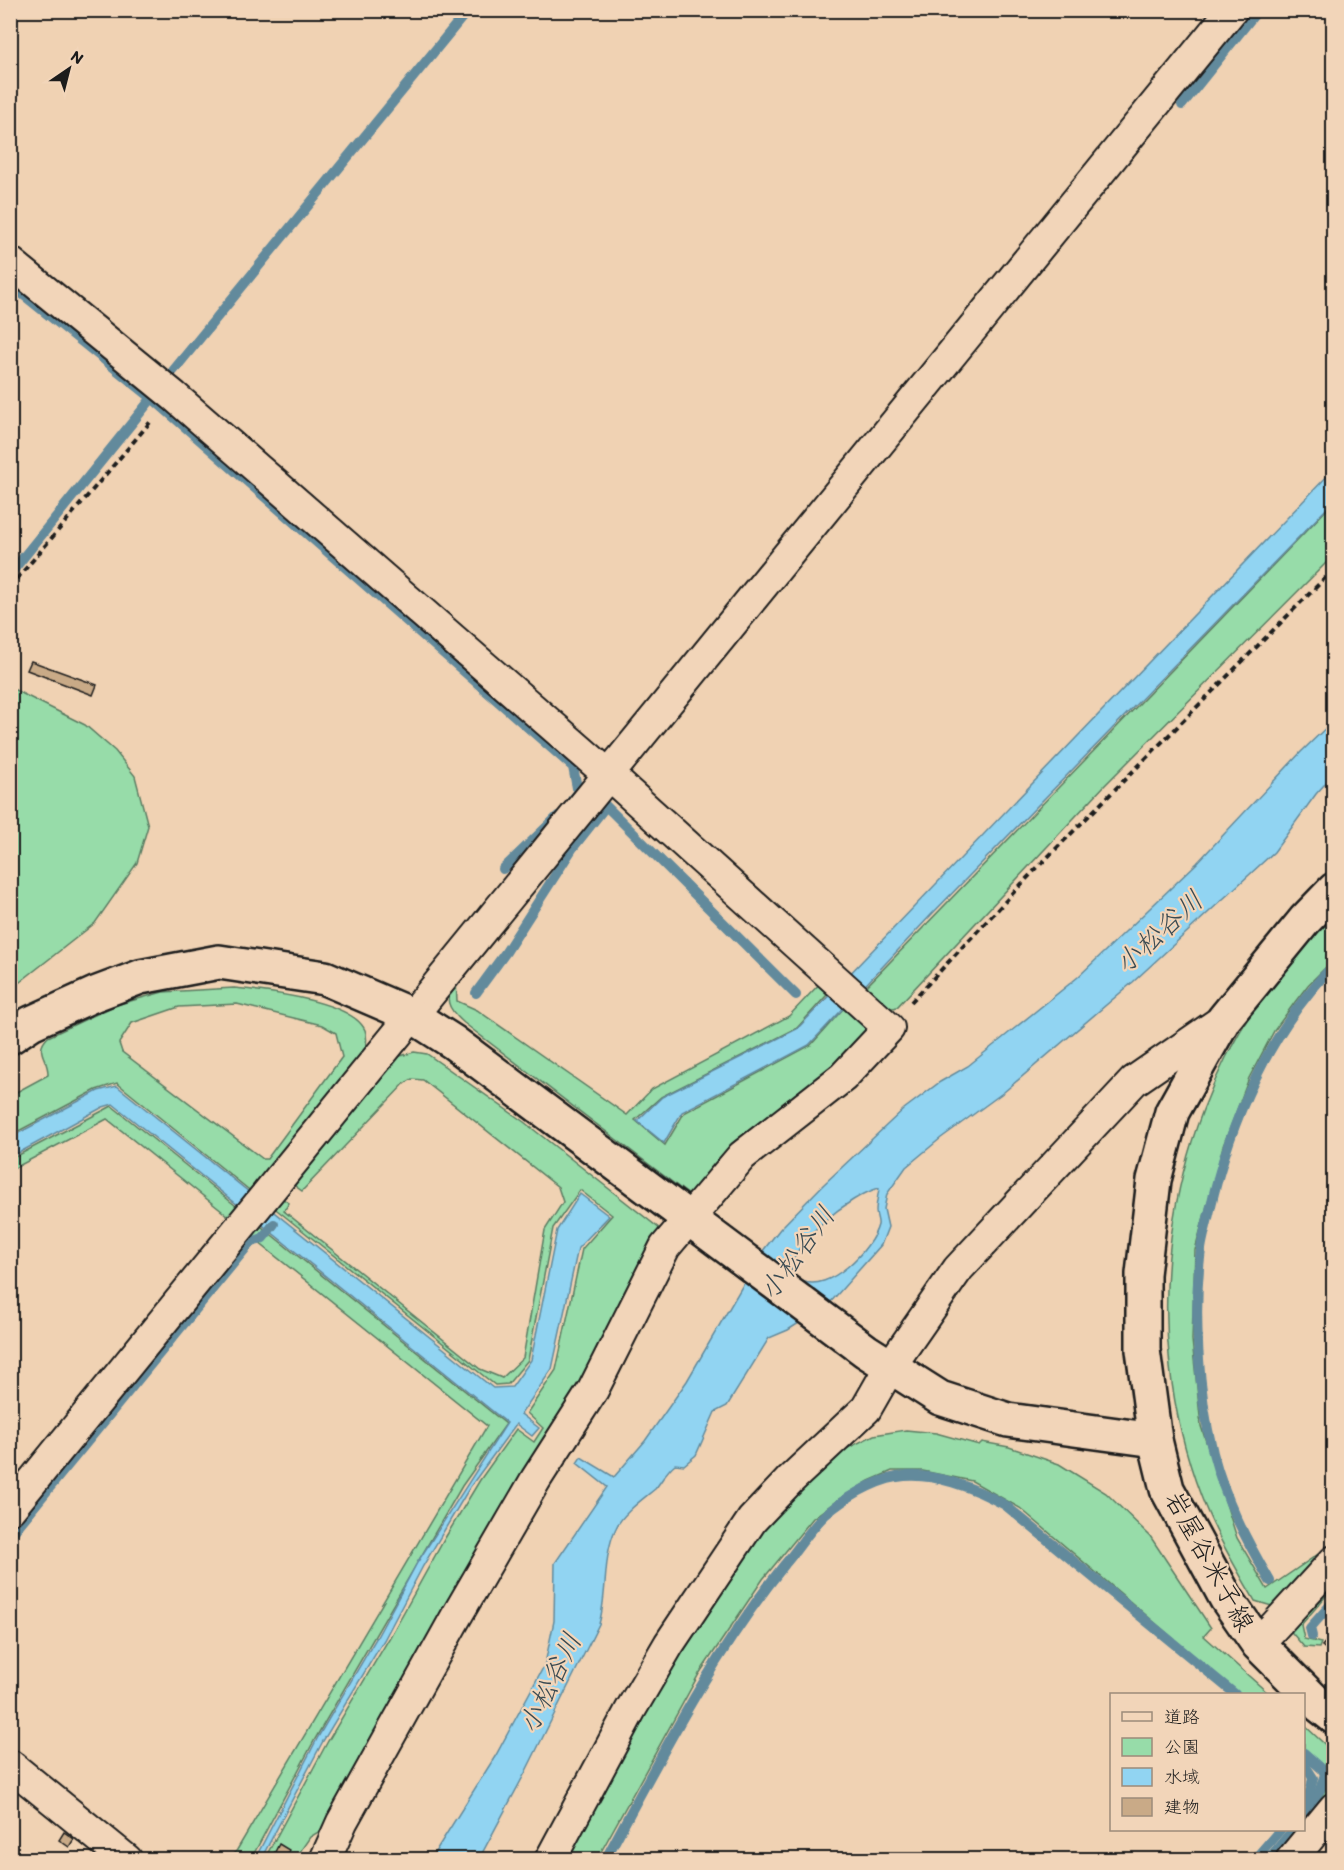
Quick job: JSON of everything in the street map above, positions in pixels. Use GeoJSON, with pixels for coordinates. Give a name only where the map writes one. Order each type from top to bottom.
{"type":"FeatureCollection","features":[{"type":"Feature","properties":{"kind":"street"},"geometry":{"type":"LineString","coordinates":[[10,1509],[411,1015],[610,776],[1232,10]]}},
{"type":"Feature","properties":{"kind":"street"},"geometry":{"type":"LineString","coordinates":[[10,262],[174,396],[610,776],[889,1028],[843,1077],[742,1156],[699,1227],[664,1247],[593,1390],[536,1479],[456,1617],[342,1822],[325,1860]]}},
{"type":"Feature","properties":{"kind":"street","name":"岩屋谷米子線"},"geometry":{"type":"LineString","coordinates":[[1334,890],[1305,920],[1224,1019],[1172,1112],[1154,1180],[1143,1274],[1143,1350],[1155,1440],[1167,1489],[1227,1598],[1258,1644],[1334,1717]]}},
{"type":"Feature","properties":{"kind":"street"},"geometry":{"type":"LineString","coordinates":[[10,1037],[31,1023],[94,994],[140,977],[219,962],[325,978],[411,1015],[453,1042],[878,1359],[940,1398],[1008,1420],[1155,1440]]}},
{"type":"Feature","properties":{"kind":"street"},"geometry":{"type":"LineString","coordinates":[[550,1860],[631,1709],[669,1644],[752,1520],[790,1480],[866,1409],[878,1359],[958,1269],[1134,1081],[1224,1019]]}},
{"type":"Feature","properties":{"kind":"street"},"geometry":{"type":"LineString","coordinates":[[1258,1644],[1334,1561]]}},
{"type":"Feature","properties":{"kind":"street"},"geometry":{"type":"LineString","coordinates":[[10,1765],[127,1860]]}},
{"type":"Feature","properties":{"kind":"street"},"geometry":{"type":"LineString","coordinates":[[1291,1860],[1334,1808]]}},
{"type":"Feature","properties":{"kind":"path"},"geometry":{"type":"LineString","coordinates":[[10,587],[174,396]]}},
{"type":"Feature","properties":{"kind":"path"},"geometry":{"type":"LineString","coordinates":[[889,1028],[904,1009],[1030,875],[1334,569]]}},
{"type":"Feature","properties":{"kind":"green space"},"geometry":{"type":"Polygon","coordinates":[[[1333,503],[1333,559],[1330,559],[1105,785],[897,1007],[883,1006],[863,990],[1333,503]]]}},
{"type":"Feature","properties":{"kind":"green space"},"geometry":{"type":"Polygon","coordinates":[[[11,688],[85,725],[115,751],[135,776],[148,826],[137,863],[95,923],[11,989],[11,688]]]}},
{"type":"Feature","properties":{"kind":"green space"},"geometry":{"type":"Polygon","coordinates":[[[1333,914],[1333,960],[1308,985],[1274,1031],[1249,1078],[1223,1146],[1195,1250],[1192,1340],[1201,1426],[1237,1538],[1267,1589],[1333,1544],[1333,1549],[1275,1607],[1255,1601],[1226,1550],[1201,1496],[1181,1433],[1170,1368],[1167,1302],[1171,1237],[1183,1172],[1203,1109],[1230,1049],[1273,981],[1333,914]]]}},
{"type":"Feature","properties":{"kind":"green space"},"geometry":{"type":"Polygon","coordinates":[[[826,977],[836,985],[797,1028],[661,1097],[635,1120],[665,1145],[684,1113],[811,1045],[851,1000],[868,1019],[869,1036],[693,1198],[464,1023],[450,1008],[449,1003],[450,992],[456,979],[457,1001],[477,1010],[627,1115],[652,1089],[789,1016],[826,977]]]}},
{"type":"Feature","properties":{"kind":"green space"},"geometry":{"type":"Polygon","coordinates":[[[234,988],[285,995],[325,1004],[343,1011],[357,1020],[365,1030],[366,1044],[363,1058],[253,1193],[117,1083],[96,1090],[11,1135],[11,1095],[48,1075],[42,1047],[48,1037],[116,1005],[163,992],[234,988]],[[237,1004],[179,1007],[132,1023],[119,1043],[122,1052],[263,1159],[267,1159],[342,1057],[336,1033],[322,1025],[237,1004]]]}},
{"type":"Feature","properties":{"kind":"green space"},"geometry":{"type":"Polygon","coordinates":[[[414,1052],[427,1054],[524,1122],[665,1233],[333,1823],[310,1837],[295,1859],[264,1860],[328,1741],[480,1480],[516,1429],[534,1442],[543,1428],[527,1413],[556,1370],[582,1249],[612,1215],[580,1190],[553,1228],[528,1360],[508,1384],[495,1385],[272,1206],[280,1197],[289,1203],[284,1211],[480,1369],[502,1378],[523,1358],[545,1230],[563,1202],[558,1187],[423,1080],[412,1079],[405,1083],[302,1191],[291,1183],[397,1057],[414,1052]]]}},
{"type":"Feature","properties":{"kind":"green space"},"geometry":{"type":"Polygon","coordinates":[[[112,1106],[241,1210],[233,1220],[107,1119],[11,1170],[11,1159],[112,1106]]]}},
{"type":"Feature","properties":{"kind":"green space"},"geometry":{"type":"Polygon","coordinates":[[[257,1223],[506,1424],[462,1486],[315,1739],[251,1859],[231,1860],[487,1426],[248,1234],[257,1223]]]}},
{"type":"Feature","properties":{"kind":"green space"},"geometry":{"type":"Polygon","coordinates":[[[906,1430],[936,1433],[979,1445],[982,1442],[1009,1447],[1059,1464],[1106,1493],[1150,1536],[1211,1628],[1204,1636],[1268,1693],[1238,1693],[1020,1508],[972,1481],[923,1471],[892,1471],[869,1481],[813,1518],[763,1579],[699,1674],[597,1859],[558,1860],[592,1794],[762,1522],[832,1456],[874,1435],[906,1430]]]}},
{"type":"Feature","properties":{"kind":"green space"},"geometry":{"type":"Polygon","coordinates":[[[1333,1568],[1333,1588],[1301,1625],[1304,1639],[1321,1643],[1319,1648],[1304,1647],[1287,1627],[1333,1568]]]}},
{"type":"Feature","properties":{"kind":"green space"},"geometry":{"type":"Polygon","coordinates":[[[1305,1726],[1333,1752],[1333,1797],[1305,1820],[1332,1780],[1327,1769],[1305,1750],[1305,1726]]]}},
{"type":"Feature","properties":{"kind":"water"},"geometry":{"type":"Polygon","coordinates":[[[1333,470],[1333,502],[931,915],[809,1045],[682,1112],[664,1143],[637,1121],[662,1097],[797,1029],[1333,470]]]}},
{"type":"Feature","properties":{"kind":"water","name":"小松谷川"},"geometry":{"type":"Polygon","coordinates":[[[1333,721],[1333,775],[1316,794],[1274,852],[1133,982],[1004,1092],[906,1167],[887,1194],[884,1209],[888,1227],[881,1245],[829,1304],[788,1330],[769,1338],[727,1406],[715,1412],[696,1455],[684,1465],[675,1464],[655,1489],[623,1517],[616,1528],[609,1551],[599,1624],[525,1773],[479,1859],[430,1860],[496,1755],[545,1664],[554,1621],[555,1563],[607,1487],[577,1463],[581,1457],[614,1477],[645,1441],[687,1381],[762,1252],[780,1229],[904,1109],[940,1082],[968,1066],[1078,977],[1197,863],[1333,721]],[[879,1188],[853,1200],[812,1233],[801,1246],[791,1272],[802,1281],[813,1283],[824,1281],[848,1266],[874,1235],[878,1223],[876,1211],[879,1188]]]}},
{"type":"Feature","properties":{"kind":"water"},"geometry":{"type":"Polygon","coordinates":[[[117,1086],[493,1388],[512,1387],[531,1360],[557,1230],[580,1194],[609,1216],[578,1248],[552,1369],[521,1414],[539,1428],[532,1436],[516,1424],[470,1487],[423,1566],[384,1640],[323,1741],[261,1859],[255,1859],[318,1737],[377,1637],[417,1563],[507,1423],[113,1104],[103,1107],[11,1157],[11,1137],[98,1091],[117,1086]]]}},
{"type":"Feature","properties":{"kind":"building"},"geometry":{"type":"Polygon","coordinates":[[[31,661],[97,685],[93,695],[27,670],[31,661]]]}},
{"type":"Feature","properties":{"kind":"building"},"geometry":{"type":"Polygon","coordinates":[[[1334,1633],[1334,1656],[1322,1646],[1334,1633]]]}},
{"type":"Feature","properties":{"kind":"building"},"geometry":{"type":"Polygon","coordinates":[[[64,1832],[74,1839],[69,1847],[59,1840],[64,1832]]]}},
{"type":"Feature","properties":{"kind":"building"},"geometry":{"type":"Polygon","coordinates":[[[279,1844],[289,1850],[285,1860],[271,1860],[279,1844]]]}},
{"type":"Feature","properties":{"kind":"waterway"},"geometry":{"type":"LineString","coordinates":[[173,371],[468,10]]}},
{"type":"Feature","properties":{"kind":"waterway"},"geometry":{"type":"LineString","coordinates":[[1182,105],[1258,10]]}},
{"type":"Feature","properties":{"kind":"waterway"},"geometry":{"type":"LineString","coordinates":[[10,284],[152,398],[573,767],[578,793],[572,800]]}},
{"type":"Feature","properties":{"kind":"waterway"},"geometry":{"type":"LineString","coordinates":[[10,574],[152,398]]}},
{"type":"Feature","properties":{"kind":"waterway"},"geometry":{"type":"LineString","coordinates":[[476,993],[506,952],[572,849],[606,806],[796,995]]}},
{"type":"Feature","properties":{"kind":"waterway"},"geometry":{"type":"LineString","coordinates":[[503,869],[558,816]]}},
{"type":"Feature","properties":{"kind":"waterway"},"geometry":{"type":"LineString","coordinates":[[1270,1581],[1230,1503],[1218,1470],[1208,1429],[1198,1351],[1197,1298],[1201,1249],[1218,1177],[1255,1079],[1290,1019],[1334,965]]}},
{"type":"Feature","properties":{"kind":"waterway"},"geometry":{"type":"LineString","coordinates":[[10,1536],[250,1243],[263,1238],[274,1224]]}},
{"type":"Feature","properties":{"kind":"waterway"},"geometry":{"type":"LineString","coordinates":[[605,1860],[688,1708],[734,1634],[759,1599],[825,1515],[859,1492],[888,1479],[924,1476],[953,1482],[1005,1505],[1234,1693]]}},
{"type":"Feature","properties":{"kind":"waterway"},"geometry":{"type":"LineString","coordinates":[[1312,1636],[1310,1628],[1334,1601]]}},
{"type":"Feature","properties":{"kind":"waterway"},"geometry":{"type":"LineString","coordinates":[[1305,1754],[1325,1774],[1320,1790],[1305,1812]]}},
{"type":"Feature","properties":{"kind":"waterway"},"geometry":{"type":"LineString","coordinates":[[1305,1766],[1313,1778],[1310,1791],[1305,1798]]}},
{"type":"Feature","properties":{"kind":"waterway"},"geometry":{"type":"LineString","coordinates":[[1254,1860],[1279,1831]]}},
{"type":"Feature","properties":{"kind":"waterway"},"geometry":{"type":"LineString","coordinates":[[1268,1860],[1292,1831]]}}]}
